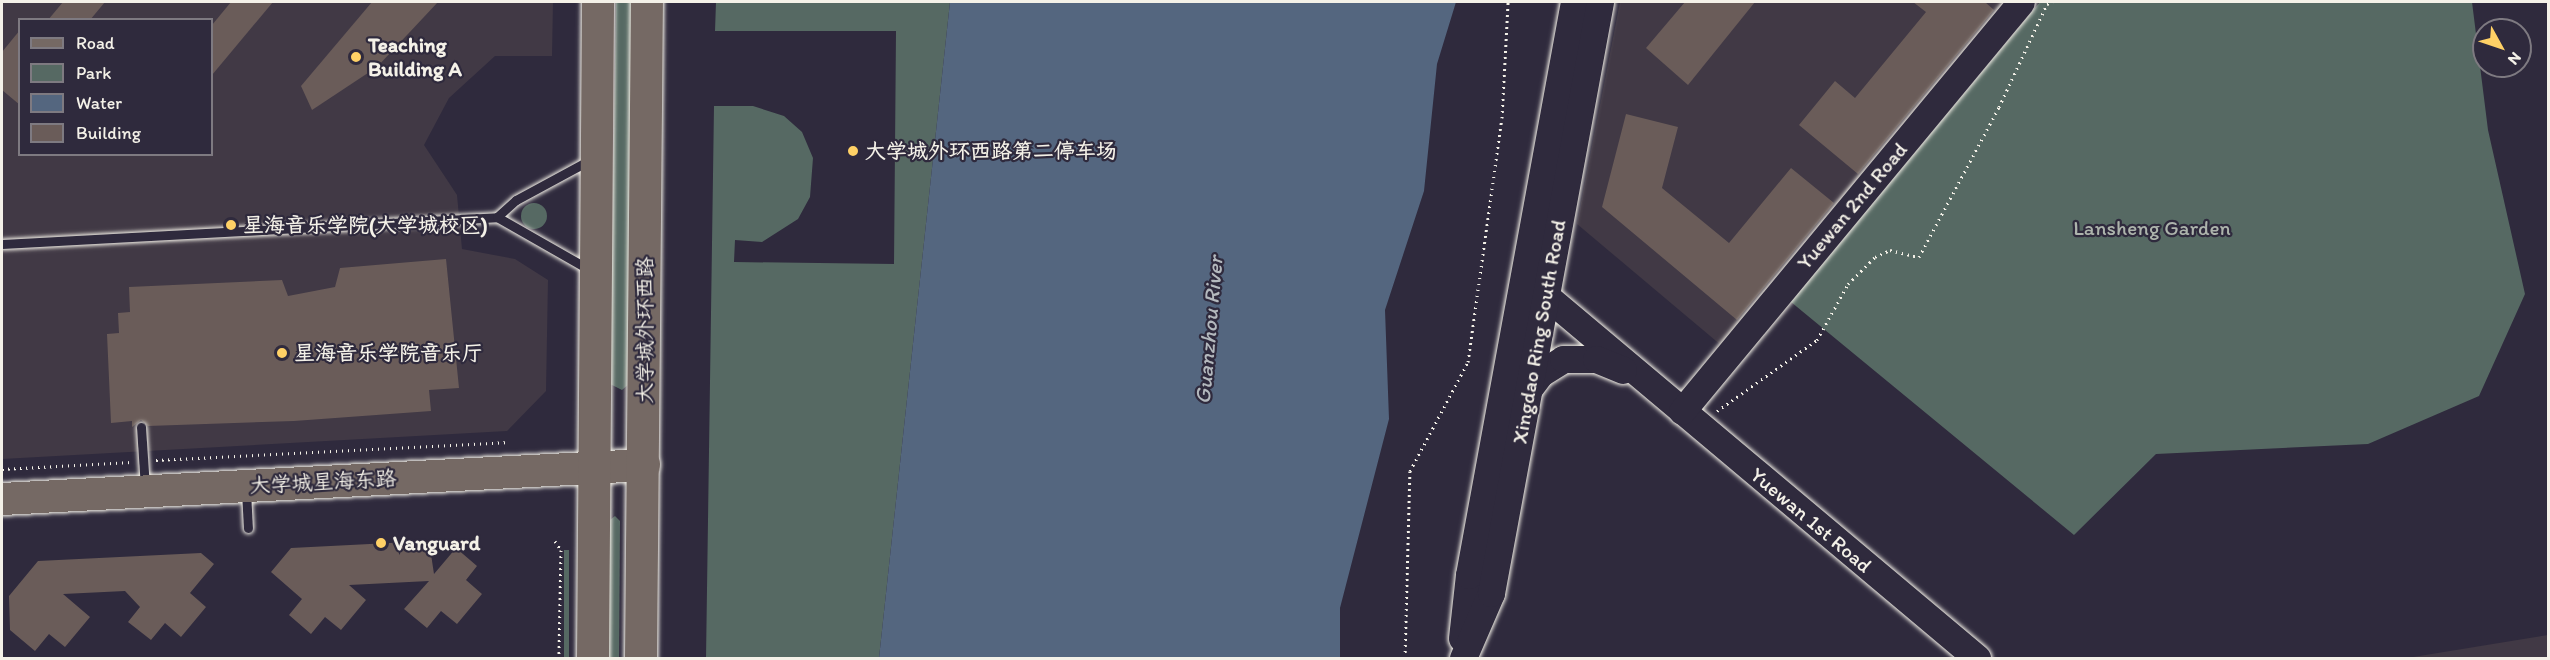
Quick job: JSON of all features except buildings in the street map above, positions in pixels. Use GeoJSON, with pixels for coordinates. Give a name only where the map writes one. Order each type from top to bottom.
{"type":"FeatureCollection","features":[{"type":"Feature","properties":{"kind":"main road"},"geometry":{"type":"LineString","coordinates":[[593,658],[597,395],[598,2]]}},
{"type":"Feature","properties":{"kind":"main road","name":"大学城外环西路"},"geometry":{"type":"LineString","coordinates":[[640,658],[645,394],[647,2]]}},
{"type":"Feature","properties":{"kind":"main road","name":"Xingdao Ring South Road"},"geometry":{"type":"LineString","coordinates":[[1461,658],[1469,575],[1575,2]]}},
{"type":"Feature","properties":{"kind":"main road","name":"Xingdao Ring South Road"},"geometry":{"type":"LineString","coordinates":[[1461,658],[1491,593],[1600,2]]}},
{"type":"Feature","properties":{"kind":"main road","name":"Yuewan 2nd Road"},"geometry":{"type":"LineString","coordinates":[[1690,418],[2021,2]]}},
{"type":"Feature","properties":{"kind":"main road","name":"Yuewan 1st Road"},"geometry":{"type":"LineString","coordinates":[[1546,297],[1977,658]]}},
{"type":"Feature","properties":{"kind":"main road","name":"Yuewan 1st Road"},"geometry":{"type":"LineString","coordinates":[[1528,390],[1551,366],[1576,357],[1596,359],[1646,381]]}},
{"type":"Feature","properties":{"kind":"main road"},"geometry":{"type":"LineString","coordinates":[[597,395],[621,400],[645,394]]}},
{"type":"Feature","properties":{"kind":"main road","name":"大学城星海东路"},"geometry":{"type":"LineString","coordinates":[[2,499],[644,465]]}},
{"type":"Feature","properties":{"kind":"lane"},"geometry":{"type":"LineString","coordinates":[[497,217],[516,200],[598,156]]}},
{"type":"Feature","properties":{"kind":"lane"},"geometry":{"type":"LineString","coordinates":[[2,244],[497,217],[597,274]]}},
{"type":"Feature","properties":{"kind":"lane"},"geometry":{"type":"LineString","coordinates":[[141,427],[146,491]]}},
{"type":"Feature","properties":{"kind":"lane"},"geometry":{"type":"LineString","coordinates":[[245,486],[248,528]]}},
{"type":"Feature","properties":{"kind":"path"},"geometry":{"type":"LineString","coordinates":[[1405,658],[1410,471],[1468,362],[1503,118],[1508,2]]}},
{"type":"Feature","properties":{"kind":"path"},"geometry":{"type":"LineString","coordinates":[[1690,418],[1817,340],[1848,284],[1875,257],[1890,250],[1919,257],[1999,106],[2046,3],[2054,2]]}},
{"type":"Feature","properties":{"kind":"path"},"geometry":{"type":"LineString","coordinates":[[153,461],[507,442]]}},
{"type":"Feature","properties":{"kind":"path"},"geometry":{"type":"LineString","coordinates":[[2,469],[135,462]]}},
{"type":"Feature","properties":{"kind":"path"},"geometry":{"type":"LineString","coordinates":[[555,541],[561,550],[559,658]]}},
{"type":"Feature","properties":{"kind":"shaded area","name":"星海音乐学院(大学城校区)"},"geometry":{"type":"Polygon","coordinates":[[[2,2],[553,2],[552,56],[495,56],[449,98],[424,145],[457,195],[462,249],[515,259],[548,280],[546,391],[507,431],[2,459],[2,2]]]}},
{"type":"Feature","properties":{"kind":"shaded area"},"geometry":{"type":"Polygon","coordinates":[[[1620,2],[2008,2],[1722,346],[1577,224],[1620,2]]]}},
{"type":"Feature","properties":{"kind":"shaded area"},"geometry":{"type":"Polygon","coordinates":[[[2548,635],[2548,658],[2407,658],[2548,635]]]}},
{"type":"Feature","properties":{"kind":"green space"},"geometry":{"type":"Polygon","coordinates":[[[616,2],[634,2],[629,384],[622,390],[610,384],[616,2]]]}},
{"type":"Feature","properties":{"kind":"green space"},"geometry":{"type":"Polygon","coordinates":[[[716,2],[950,2],[879,658],[706,658],[714,106],[753,106],[784,116],[802,132],[813,158],[810,197],[798,219],[762,242],[735,240],[734,262],[894,264],[896,31],[715,31],[716,2]]]}},
{"type":"Feature","properties":{"kind":"green space","name":"Lansheng Garden"},"geometry":{"type":"Polygon","coordinates":[[[2040,2],[2472,2],[2474,18],[2472,18],[2472,78],[2482,78],[2488,130],[2525,294],[2479,396],[2368,444],[2156,454],[2074,535],[1791,302],[2040,2]]]}},
{"type":"Feature","properties":{"kind":"green space"},"geometry":{"type":"Polygon","coordinates":[[[534,203],[544,206],[547,216],[544,226],[534,229],[524,226],[521,216],[524,206],[534,203]]]}},
{"type":"Feature","properties":{"kind":"green space"},"geometry":{"type":"Polygon","coordinates":[[[615,516],[620,521],[619,658],[607,658],[610,520],[615,516]]]}},
{"type":"Feature","properties":{"kind":"green space"},"geometry":{"type":"Polygon","coordinates":[[[564,550],[569,550],[569,658],[564,658],[564,550]]]}},
{"type":"Feature","properties":{"kind":"water","name":"Guanzhou River"},"geometry":{"type":"Polygon","coordinates":[[[950,2],[1456,2],[1437,64],[1424,191],[1385,310],[1389,419],[1340,608],[1340,658],[879,658],[950,2]]]}},
{"type":"Feature","properties":{"kind":"place","name":"Teaching Building A"},"geometry":{"type":"Point","coordinates":[356,57]}},
{"type":"Feature","properties":{"kind":"place","name":"大学城外环西路第二停车场"},"geometry":{"type":"Point","coordinates":[853,151]}},
{"type":"Feature","properties":{"kind":"place","name":"星海音乐学院(大学城校区)"},"geometry":{"type":"Point","coordinates":[231,225]}},
{"type":"Feature","properties":{"kind":"place","name":"星海音乐学院音乐厅"},"geometry":{"type":"Point","coordinates":[282,353]}},
{"type":"Feature","properties":{"kind":"place","name":"Vanguard"},"geometry":{"type":"Point","coordinates":[381,543]}}]}
